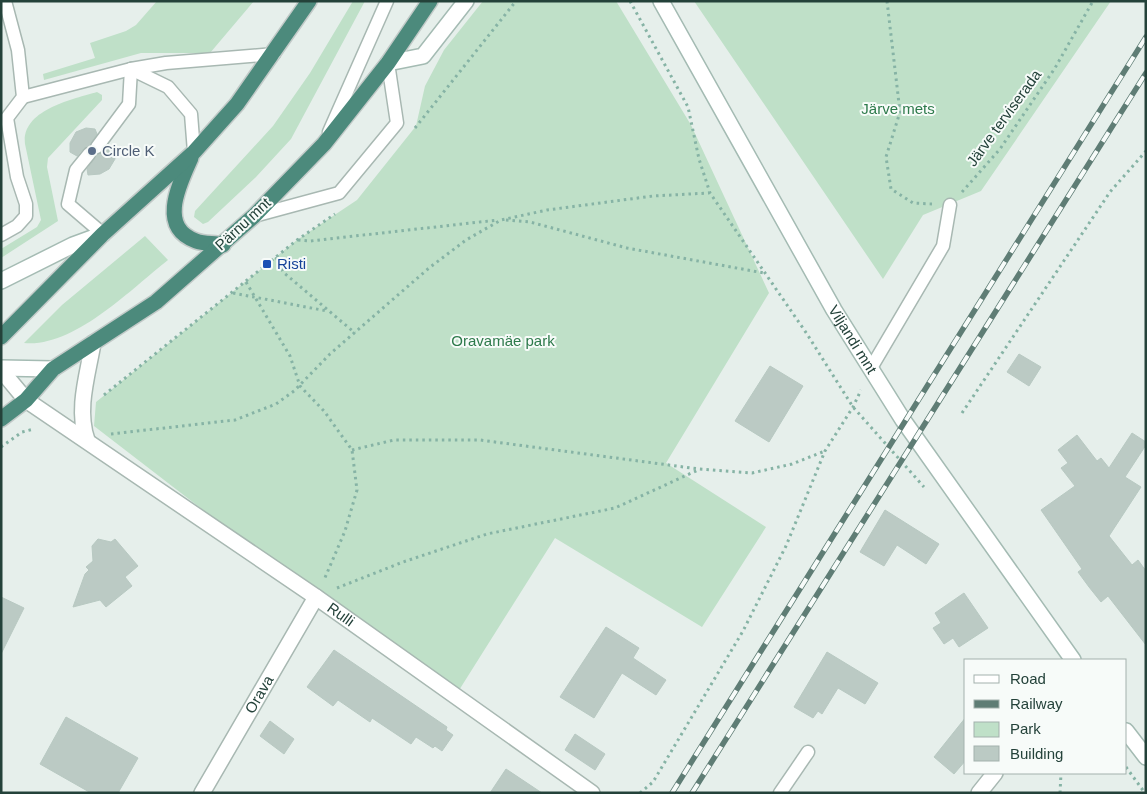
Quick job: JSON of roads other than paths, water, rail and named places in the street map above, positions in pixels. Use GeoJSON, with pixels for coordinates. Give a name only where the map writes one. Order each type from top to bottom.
{"type":"FeatureCollection","features":[{"type":"Feature","properties":{"kind":"highway","name":"Pärnu mnt"},"geometry":{"type":"LineString","coordinates":[[1,419],[26,400],[53,369],[156,302],[254,216],[324,144],[388,63],[430,1]]}},
{"type":"Feature","properties":{"kind":"highway"},"geometry":{"type":"LineString","coordinates":[[1,337],[103,234],[194,152],[237,104],[274,54],[308,2]]}},
{"type":"Feature","properties":{"kind":"highway"},"geometry":{"type":"LineString","coordinates":[[194,152],[176,190],[173,218],[182,232],[196,241],[223,245]]}},
{"type":"Feature","properties":{"kind":"main road"},"geometry":{"type":"LineString","coordinates":[[388,63],[423,56],[466,1]]}},
{"type":"Feature","properties":{"kind":"main road","name":"Viljandi mnt"},"geometry":{"type":"LineString","coordinates":[[661,1],[834,310],[903,420],[1071,659]]}},
{"type":"Feature","properties":{"kind":"main road"},"geometry":{"type":"LineString","coordinates":[[1,281],[73,245],[103,234]]}},
{"type":"Feature","properties":{"kind":"main road"},"geometry":{"type":"LineString","coordinates":[[85,435],[82,404],[93,343]]}},
{"type":"Feature","properties":{"kind":"main road"},"geometry":{"type":"LineString","coordinates":[[1,369],[53,369]]}},
{"type":"Feature","properties":{"kind":"main road","name":"Rulli"},"geometry":{"type":"LineString","coordinates":[[1,369],[26,400],[85,435],[592,793]]}},
{"type":"Feature","properties":{"kind":"main road","name":"Orava"},"geometry":{"type":"LineString","coordinates":[[202,793],[316,597]]}},
{"type":"Feature","properties":{"kind":"main road"},"geometry":{"type":"LineString","coordinates":[[1127,731],[1145,753]]}},
{"type":"Feature","properties":{"kind":"main road"},"geometry":{"type":"LineString","coordinates":[[979,793],[994,774]]}},
{"type":"Feature","properties":{"kind":"lane"},"geometry":{"type":"LineString","coordinates":[[5,1],[18,50],[23,97]]}},
{"type":"Feature","properties":{"kind":"lane"},"geometry":{"type":"LineString","coordinates":[[324,144],[387,1]]}},
{"type":"Feature","properties":{"kind":"lane"},"geometry":{"type":"LineString","coordinates":[[1,235],[17,226],[26,216],[26,204],[17,177],[7,118],[23,97],[131,69],[166,63],[274,54]]}},
{"type":"Feature","properties":{"kind":"lane"},"geometry":{"type":"LineString","coordinates":[[254,216],[339,193],[397,124],[388,63]]}},
{"type":"Feature","properties":{"kind":"lane"},"geometry":{"type":"LineString","coordinates":[[103,234],[68,204],[76,170],[129,104],[131,69]]}},
{"type":"Feature","properties":{"kind":"lane"},"geometry":{"type":"LineString","coordinates":[[131,69],[168,87],[191,114],[194,152]]}},
{"type":"Feature","properties":{"kind":"lane"},"geometry":{"type":"LineString","coordinates":[[871,368],[943,246],[950,205]]}},
{"type":"Feature","properties":{"kind":"lane"},"geometry":{"type":"LineString","coordinates":[[780,793],[808,752]]}},
{"type":"Feature","properties":{"kind":"railway"},"geometry":{"type":"LineString","coordinates":[[672,793],[1146,37]]}},
{"type":"Feature","properties":{"kind":"railway"},"geometry":{"type":"LineString","coordinates":[[692,793],[1146,73]]}},
{"type":"Feature","properties":{"kind":"place","name":"Circle K"},"geometry":{"type":"Point","coordinates":[92,151]}},
{"type":"Feature","properties":{"kind":"place","name":"Risti"},"geometry":{"type":"Point","coordinates":[267,264]}},
{"type":"Feature","properties":{"kind":"park label","name":"Järve mets"},"geometry":{"type":"Point","coordinates":[898,109]}},
{"type":"Feature","properties":{"kind":"park label","name":"Oravamäe park"},"geometry":{"type":"Point","coordinates":[503,341]}}]}
